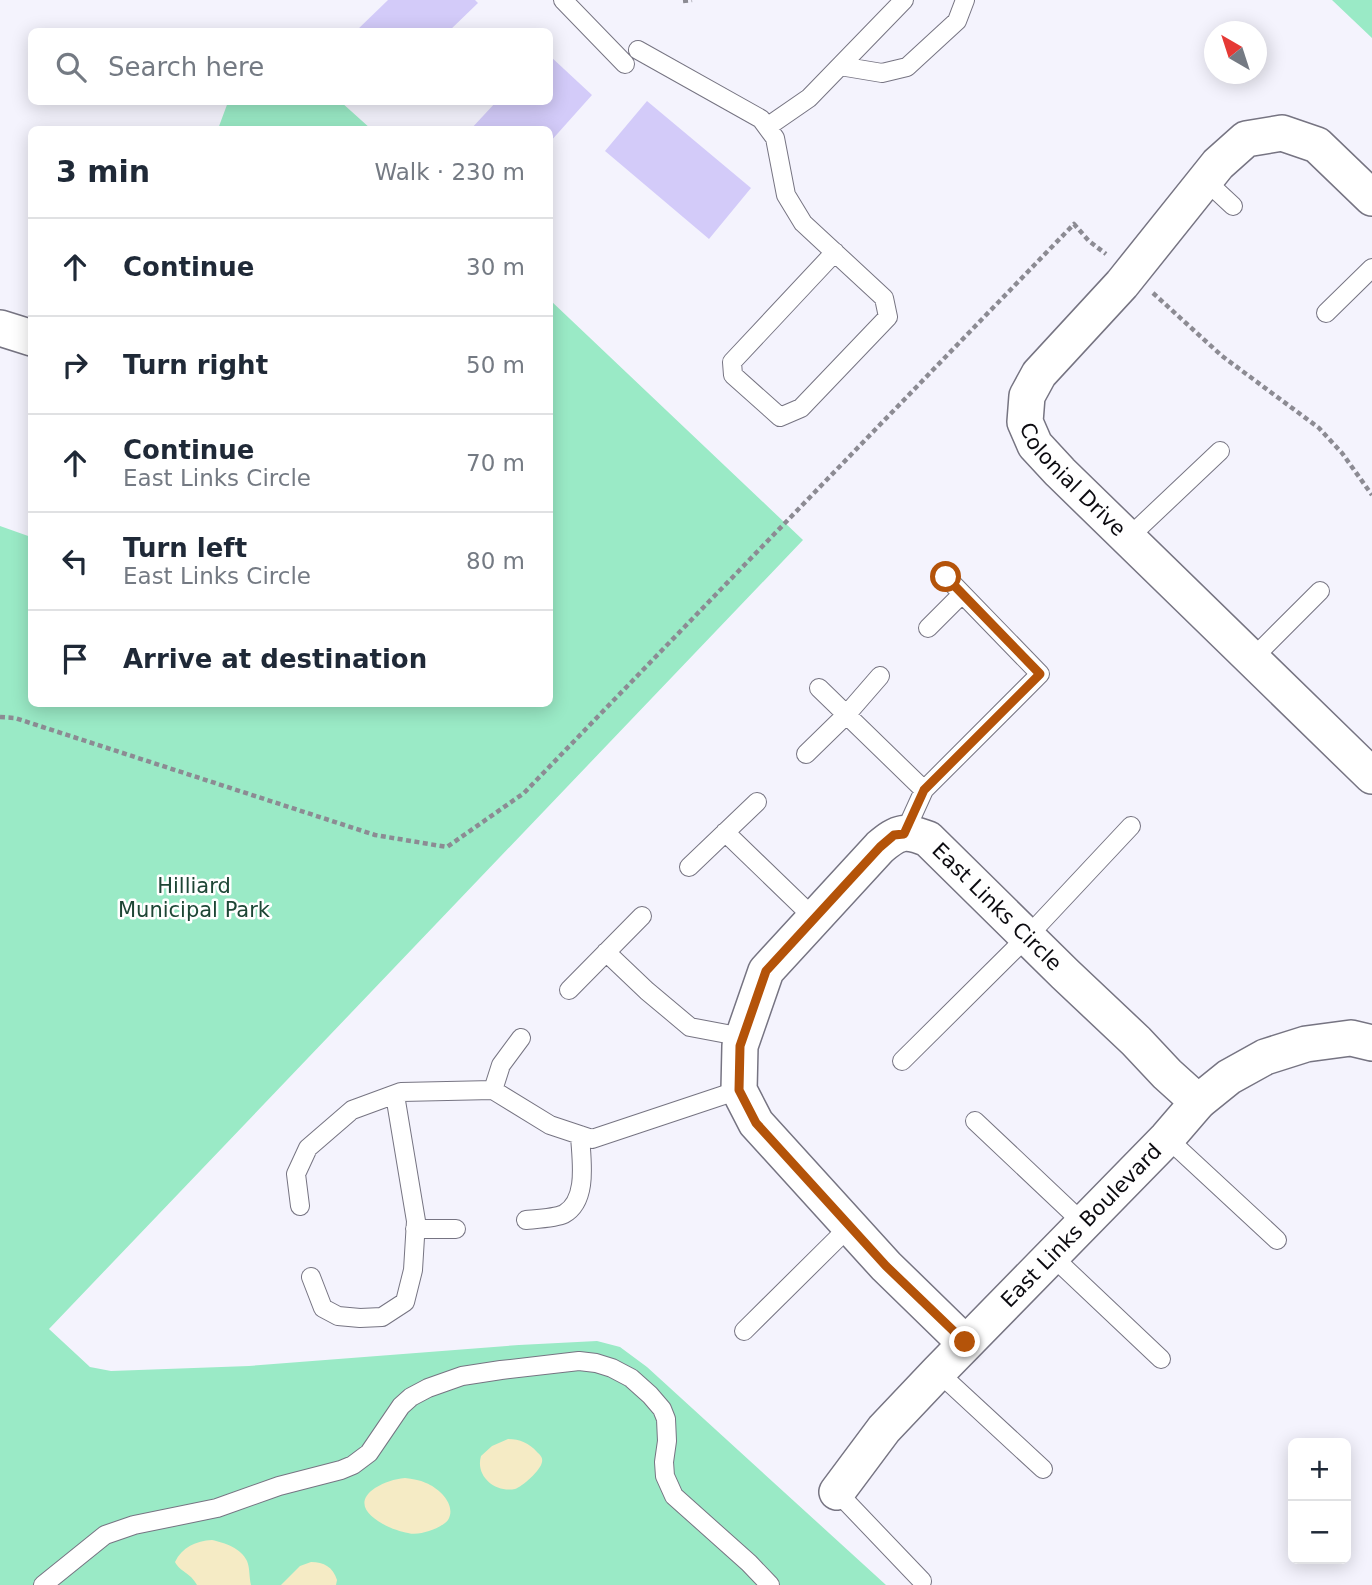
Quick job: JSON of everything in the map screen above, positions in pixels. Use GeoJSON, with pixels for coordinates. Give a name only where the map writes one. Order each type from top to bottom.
{"type":"FeatureCollection","features":[{"type":"Feature","properties":{"kind":"street","name":"Colonial Drive"},"geometry":{"type":"LineString","coordinates":[[1372,198],[1317,145],[1282,132],[1246,139],[1218,164],[1131,273],[1039,374],[1027,396],[1025,422],[1035,445],[1060,472],[1372,776]]}},
{"type":"Feature","properties":{"kind":"street"},"geometry":{"type":"LineString","coordinates":[[0,328],[28,337]]}},
{"type":"Feature","properties":{"kind":"street","name":"East Links Circle"},"geometry":{"type":"LineString","coordinates":[[904,834],[912,833],[928,839],[1198,1102]]}},
{"type":"Feature","properties":{"kind":"street"},"geometry":{"type":"LineString","coordinates":[[904,834],[894,835],[880,847],[766,971],[740,1046],[739,1090],[756,1123],[886,1266],[965,1342]]}},
{"type":"Feature","properties":{"kind":"street","name":"East Links Boulevard"},"geometry":{"type":"LineString","coordinates":[[837,1492],[884,1429],[965,1342],[1167,1138],[1198,1102],[1229,1077],[1265,1057],[1306,1044],[1351,1038],[1372,1043]]}},
{"type":"Feature","properties":{"kind":"lane"},"geometry":{"type":"LineString","coordinates":[[563,0],[625,64]]}},
{"type":"Feature","properties":{"kind":"lane"},"geometry":{"type":"LineString","coordinates":[[767,127],[809,98],[904,0]]}},
{"type":"Feature","properties":{"kind":"lane"},"geometry":{"type":"LineString","coordinates":[[840,66],[882,73],[907,67],[957,21],[965,0]]}},
{"type":"Feature","properties":{"kind":"lane"},"geometry":{"type":"LineString","coordinates":[[638,50],[761,119],[775,138],[786,195],[803,223],[884,298],[888,317],[802,408],[780,417],[733,375],[732,362],[835,253]]}},
{"type":"Feature","properties":{"kind":"lane"},"geometry":{"type":"LineString","coordinates":[[1205,180],[1233,206]]}},
{"type":"Feature","properties":{"kind":"lane"},"geometry":{"type":"LineString","coordinates":[[1326,313],[1372,268]]}},
{"type":"Feature","properties":{"kind":"lane"},"geometry":{"type":"LineString","coordinates":[[1128,538],[1220,451]]}},
{"type":"Feature","properties":{"kind":"lane"},"geometry":{"type":"LineString","coordinates":[[904,834],[924,790],[1040,674],[946,577]]}},
{"type":"Feature","properties":{"kind":"lane"},"geometry":{"type":"LineString","coordinates":[[1252,659],[1320,591]]}},
{"type":"Feature","properties":{"kind":"lane"},"geometry":{"type":"LineString","coordinates":[[928,628],[962,594]]}},
{"type":"Feature","properties":{"kind":"lane"},"geometry":{"type":"LineString","coordinates":[[806,754],[847,714],[880,676]]}},
{"type":"Feature","properties":{"kind":"lane"},"geometry":{"type":"LineString","coordinates":[[819,688],[924,790]]}},
{"type":"Feature","properties":{"kind":"lane"},"geometry":{"type":"LineString","coordinates":[[689,867],[757,802]]}},
{"type":"Feature","properties":{"kind":"lane"},"geometry":{"type":"LineString","coordinates":[[902,1061],[1027,937],[1131,826]]}},
{"type":"Feature","properties":{"kind":"lane"},"geometry":{"type":"LineString","coordinates":[[725,832],[814,918]]}},
{"type":"Feature","properties":{"kind":"lane"},"geometry":{"type":"LineString","coordinates":[[569,990],[642,916]]}},
{"type":"Feature","properties":{"kind":"lane"},"geometry":{"type":"LineString","coordinates":[[606,952],[690,1027],[743,1037]]}},
{"type":"Feature","properties":{"kind":"lane"},"geometry":{"type":"LineString","coordinates":[[493,1090],[501,1065],[521,1038]]}},
{"type":"Feature","properties":{"kind":"lane"},"geometry":{"type":"LineString","coordinates":[[300,1206],[296,1174],[308,1149],[352,1110],[401,1092],[493,1090],[550,1125],[592,1139],[739,1090]]}},
{"type":"Feature","properties":{"kind":"lane"},"geometry":{"type":"LineString","coordinates":[[311,1277],[323,1308],[338,1316],[382,1317],[405,1302],[413,1270],[416,1221],[395,1095]]}},
{"type":"Feature","properties":{"kind":"lane"},"geometry":{"type":"LineString","coordinates":[[975,1121],[1083,1223]]}},
{"type":"Feature","properties":{"kind":"lane"},"geometry":{"type":"LineString","coordinates":[[526,1220],[563,1214],[576,1204],[583,1181],[580,1135]]}},
{"type":"Feature","properties":{"kind":"lane"},"geometry":{"type":"LineString","coordinates":[[1167,1138],[1278,1240]]}},
{"type":"Feature","properties":{"kind":"lane"},"geometry":{"type":"LineString","coordinates":[[744,1331],[849,1226]]}},
{"type":"Feature","properties":{"kind":"lane"},"geometry":{"type":"LineString","coordinates":[[415,1229],[456,1229]]}},
{"type":"Feature","properties":{"kind":"lane"},"geometry":{"type":"LineString","coordinates":[[1051,1255],[1161,1359]]}},
{"type":"Feature","properties":{"kind":"lane"},"geometry":{"type":"LineString","coordinates":[[43,1585],[105,1535],[134,1525],[218,1508],[279,1486],[353,1465],[369,1452],[401,1406],[428,1388],[462,1376],[579,1362],[596,1363],[631,1378],[662,1409],[666,1419],[667,1441],[665,1476],[674,1496],[742,1556],[770,1585]]}},
{"type":"Feature","properties":{"kind":"lane"},"geometry":{"type":"LineString","coordinates":[[938,1372],[1043,1469]]}},
{"type":"Feature","properties":{"kind":"lane"},"geometry":{"type":"LineString","coordinates":[[837,1492],[922,1581]]}},
{"type":"Feature","properties":{"kind":"path"},"geometry":{"type":"LineString","coordinates":[[682,1],[692,0]]}},
{"type":"Feature","properties":{"kind":"path"},"geometry":{"type":"LineString","coordinates":[[0,717],[15,718],[375,835],[447,847],[524,793],[1074,224],[1089,242],[1131,273],[1222,356],[1319,428],[1342,453],[1372,495]]}},
{"type":"Feature","properties":{"kind":"green space"},"geometry":{"type":"Polygon","coordinates":[[[1332,0],[1372,0],[1372,38],[1332,0]]]}},
{"type":"Feature","properties":{"kind":"green space"},"geometry":{"type":"Polygon","coordinates":[[[227,105],[344,105],[368,126],[219,126],[227,105]]]}},
{"type":"Feature","properties":{"kind":"green space","name":"Hilliard Municipal Park"},"geometry":{"type":"Polygon","coordinates":[[[553,303],[803,540],[49,1329],[90,1367],[111,1371],[249,1366],[597,1341],[620,1347],[647,1367],[886,1585],[0,1585],[0,526],[28,536],[28,707],[553,707],[553,303]]]}},
{"type":"Feature","properties":{"kind":"sand"},"geometry":{"type":"Polygon","coordinates":[[[508,1439],[527,1444],[542,1460],[541,1465],[526,1482],[508,1490],[488,1482],[480,1463],[481,1456],[492,1446],[508,1439]]]}},
{"type":"Feature","properties":{"kind":"sand"},"geometry":{"type":"Polygon","coordinates":[[[405,1478],[424,1482],[441,1493],[450,1509],[446,1522],[431,1530],[413,1534],[390,1528],[367,1511],[364,1503],[375,1488],[405,1478]]]}},
{"type":"Feature","properties":{"kind":"sand"},"geometry":{"type":"Polygon","coordinates":[[[212,1540],[232,1547],[244,1556],[251,1585],[197,1585],[175,1562],[195,1543],[212,1540]]]}},
{"type":"Feature","properties":{"kind":"sand"},"geometry":{"type":"Polygon","coordinates":[[[311,1562],[324,1564],[330,1569],[337,1580],[336,1585],[281,1585],[300,1566],[311,1562]]]}},
{"type":"Feature","properties":{"kind":"building"},"geometry":{"type":"Polygon","coordinates":[[[388,0],[475,0],[478,3],[452,28],[359,28],[388,0]]]}},
{"type":"Feature","properties":{"kind":"building"},"geometry":{"type":"Polygon","coordinates":[[[553,59],[592,95],[553,139],[553,126],[474,126],[493,105],[553,105],[553,59]]]}},
{"type":"Feature","properties":{"kind":"building"},"geometry":{"type":"Polygon","coordinates":[[[647,101],[751,188],[709,239],[605,151],[647,101]]]}},
{"type":"Feature","properties":{"kind":"route"},"geometry":{"type":"LineString","coordinates":[[946,577],[1040,674],[924,790],[904,834],[894,835],[880,847],[766,971],[740,1046],[739,1090],[756,1123],[886,1266],[965,1342]]}}]}
